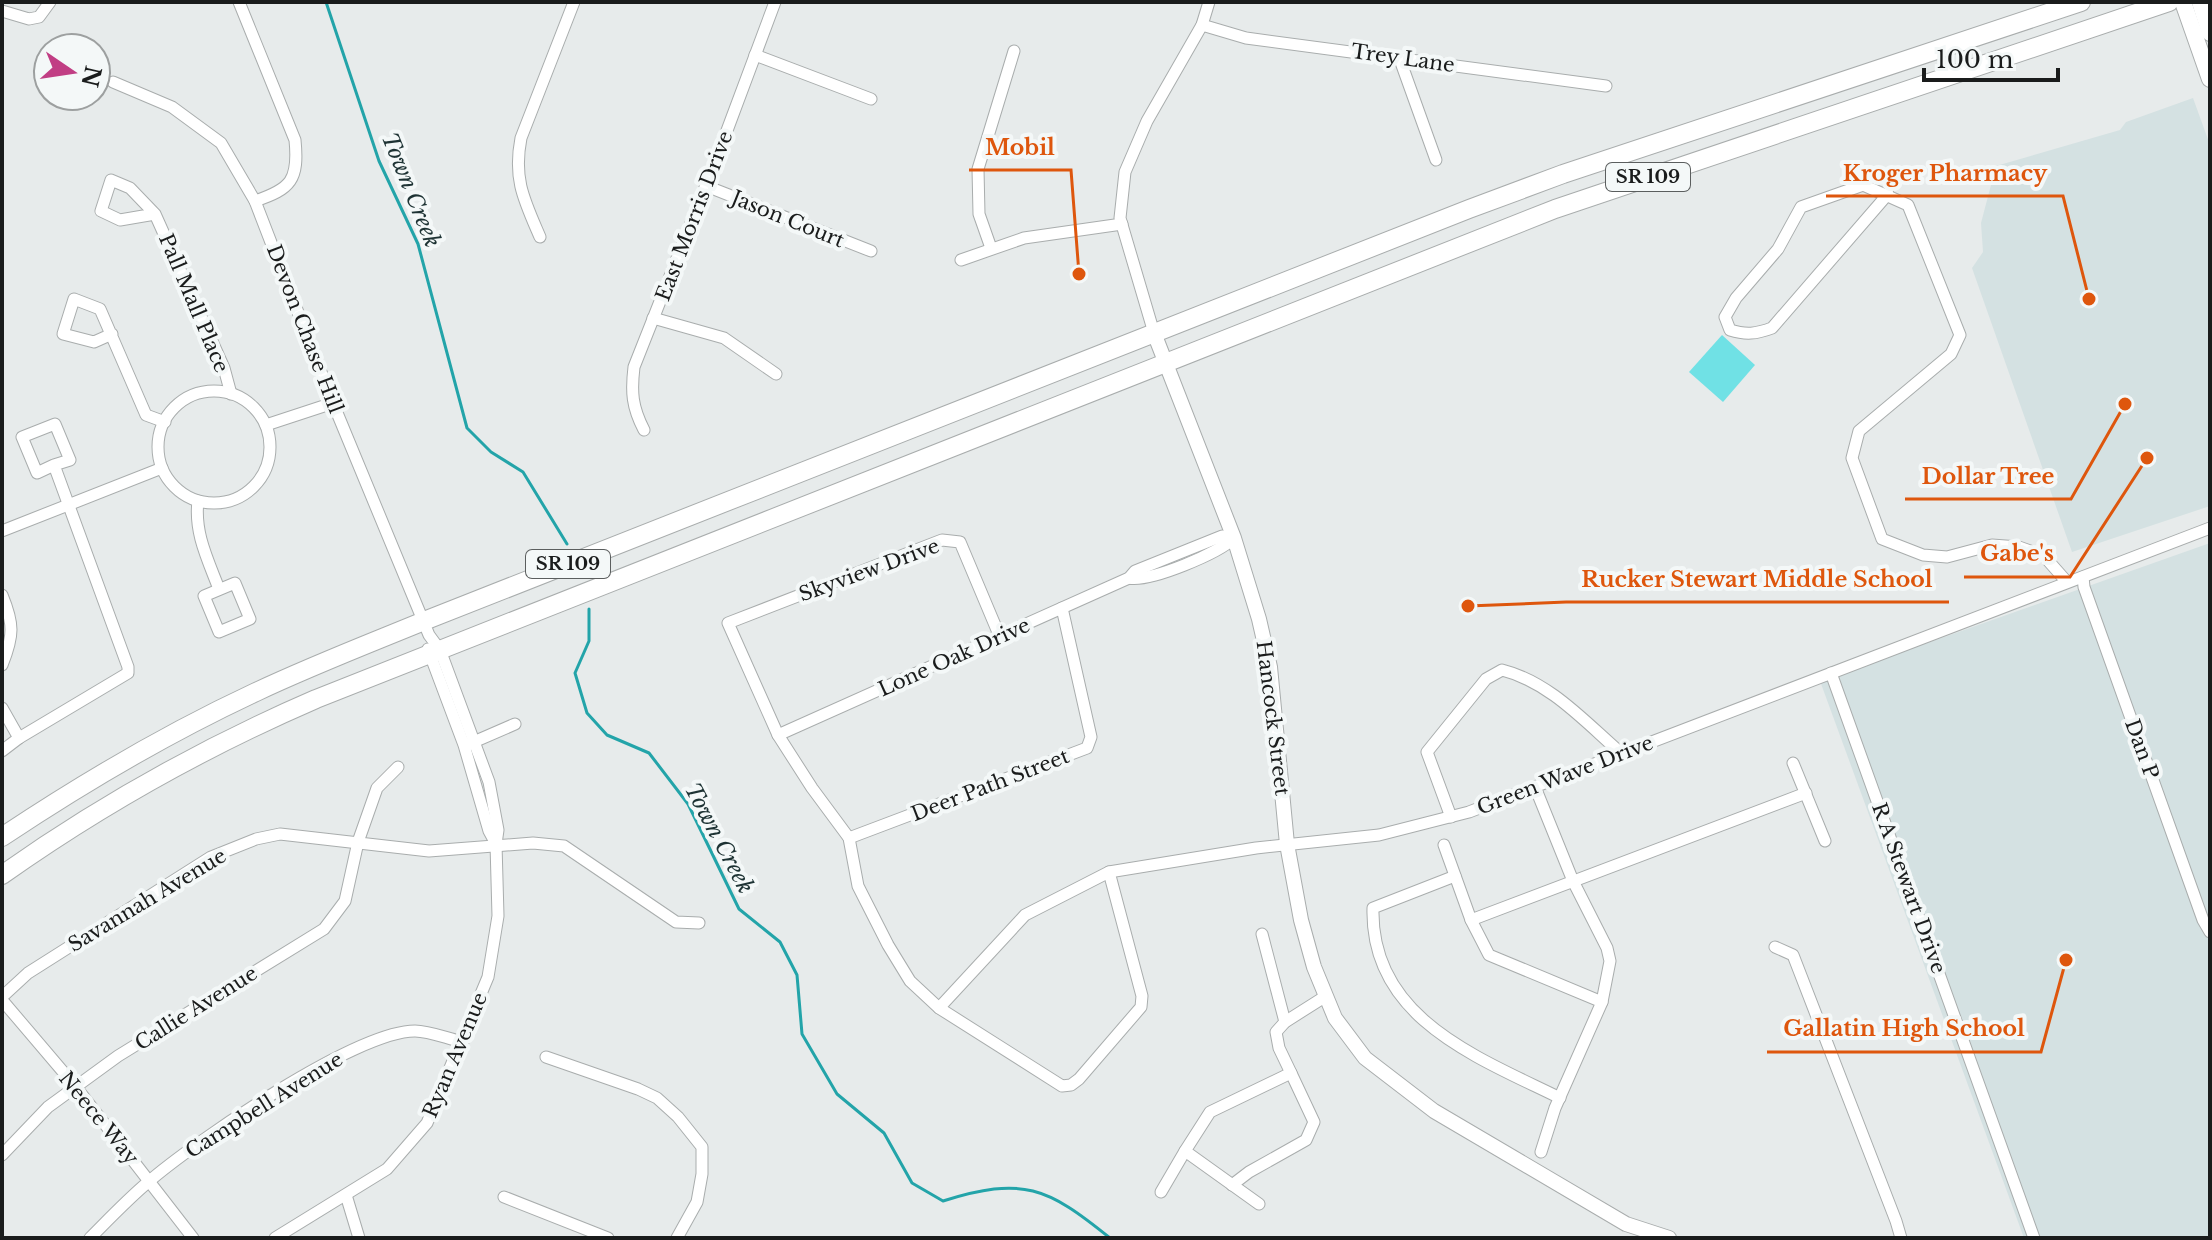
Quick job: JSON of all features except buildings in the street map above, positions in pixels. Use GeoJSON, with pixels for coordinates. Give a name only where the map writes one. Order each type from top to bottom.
{"type":"FeatureCollection","features":[{"type":"Feature","properties":{"kind":"highway","name":"SR 109"},"geometry":{"type":"LineString","coordinates":[[2,875],[87,817],[203,751],[431,640],[1154,333],[1563,174],[2081,2]]}},
{"type":"Feature","properties":{"kind":"highway","name":"SR 109"},"geometry":{"type":"LineString","coordinates":[[2,837],[85,784],[220,710],[293,675],[431,640],[1166,362],[1555,209],[2169,2]]}},
{"type":"Feature","properties":{"kind":"main road"},"geometry":{"type":"LineString","coordinates":[[2183,2],[2210,79]]}},
{"type":"Feature","properties":{"kind":"main road"},"geometry":{"type":"LineString","coordinates":[[2200,2],[2210,33]]}},
{"type":"Feature","properties":{"kind":"street"},"geometry":{"type":"LineString","coordinates":[[2,11],[29,19],[39,17],[50,2]]}},
{"type":"Feature","properties":{"kind":"street"},"geometry":{"type":"LineString","coordinates":[[239,2],[295,140],[297,161],[291,180],[282,192],[255,201]]}},
{"type":"Feature","properties":{"kind":"street"},"geometry":{"type":"LineString","coordinates":[[540,237],[522,196],[517,160],[521,138],[574,2]]}},
{"type":"Feature","properties":{"kind":"street","name":"East Morris Drive"},"geometry":{"type":"LineString","coordinates":[[644,430],[633,409],[631,392],[634,367],[775,2]]}},
{"type":"Feature","properties":{"kind":"street","name":"Hancock Street"},"geometry":{"type":"LineString","coordinates":[[1209,2],[1202,25],[1147,121],[1125,172],[1120,218],[1154,333],[1234,538],[1270,667],[1287,844],[1301,920],[1314,967],[1335,1018],[1365,1058],[1434,1111],[1626,1224],[1669,1238]]}},
{"type":"Feature","properties":{"kind":"street","name":"Trey Lane"},"geometry":{"type":"LineString","coordinates":[[1202,25],[1246,38],[1606,86]]}},
{"type":"Feature","properties":{"kind":"street"},"geometry":{"type":"LineString","coordinates":[[991,248],[979,214],[978,169],[1014,51]]}},
{"type":"Feature","properties":{"kind":"street"},"geometry":{"type":"LineString","coordinates":[[755,55],[871,99]]}},
{"type":"Feature","properties":{"kind":"street"},"geometry":{"type":"LineString","coordinates":[[1399,57],[1436,160]]}},
{"type":"Feature","properties":{"kind":"street","name":"Devon Chase Hill"},"geometry":{"type":"LineString","coordinates":[[113,82],[172,107],[221,143],[243,186],[255,201],[333,403],[431,640]]}},
{"type":"Feature","properties":{"kind":"street","name":"Pall Mall Place"},"geometry":{"type":"LineString","coordinates":[[155,214],[120,220],[101,211],[111,180],[130,188],[155,214],[224,368],[231,394]]}},
{"type":"Feature","properties":{"kind":"street"},"geometry":{"type":"LineString","coordinates":[[1888,194],[1772,328],[1757,334],[1730,330],[1725,317],[1736,298],[1778,249],[1801,207],[1863,185],[1888,194],[1908,205],[1960,335],[1951,354],[1859,431],[1852,458],[1882,539],[1923,555],[1947,557],[1992,545],[2019,547],[2044,556],[2067,582]]}},
{"type":"Feature","properties":{"kind":"street","name":"Jason Court"},"geometry":{"type":"LineString","coordinates":[[706,186],[871,251]]}},
{"type":"Feature","properties":{"kind":"street"},"geometry":{"type":"LineString","coordinates":[[961,260],[1032,236],[1122,224]]}},
{"type":"Feature","properties":{"kind":"street"},"geometry":{"type":"LineString","coordinates":[[112,334],[94,342],[63,334],[74,299],[100,309],[112,334],[146,415],[165,422]]}},
{"type":"Feature","properties":{"kind":"street"},"geometry":{"type":"LineString","coordinates":[[653,318],[724,338],[776,374]]}},
{"type":"Feature","properties":{"kind":"street"},"geometry":{"type":"LineString","coordinates":[[210,391],[231,394],[240,397],[262,417],[271,447],[268,466],[256,486],[239,498],[227,502],[198,501],[178,490],[162,468],[158,453],[159,439],[171,411],[188,397],[210,391]]}},
{"type":"Feature","properties":{"kind":"street"},"geometry":{"type":"LineString","coordinates":[[266,425],[333,403]]}},
{"type":"Feature","properties":{"kind":"street"},"geometry":{"type":"LineString","coordinates":[[55,424],[70,460],[54,465],[37,473],[22,437],[55,424]]}},
{"type":"Feature","properties":{"kind":"street"},"geometry":{"type":"LineString","coordinates":[[2,751],[128,673],[54,465]]}},
{"type":"Feature","properties":{"kind":"street"},"geometry":{"type":"LineString","coordinates":[[2,531],[162,468]]}},
{"type":"Feature","properties":{"kind":"street"},"geometry":{"type":"LineString","coordinates":[[198,501],[196,516],[199,535],[219,589]]}},
{"type":"Feature","properties":{"kind":"street","name":"Green Wave Drive"},"geometry":{"type":"LineString","coordinates":[[939,1008],[1025,915],[1109,872],[1287,844],[1379,835],[1451,817],[2067,582],[2084,582],[2210,528]]}},
{"type":"Feature","properties":{"kind":"street","name":"Lone Oak Drive"},"geometry":{"type":"LineString","coordinates":[[778,735],[1129,578],[1135,571],[1222,536],[1234,538]]}},
{"type":"Feature","properties":{"kind":"street","name":"Skyview Drive"},"geometry":{"type":"LineString","coordinates":[[778,735],[728,623],[942,540],[960,542],[1000,637]]}},
{"type":"Feature","properties":{"kind":"street","name":"Dan P"},"geometry":{"type":"LineString","coordinates":[[2084,582],[2210,932]]}},
{"type":"Feature","properties":{"kind":"street"},"geometry":{"type":"LineString","coordinates":[[235,583],[250,619],[219,632],[204,596],[219,589],[235,583]]}},
{"type":"Feature","properties":{"kind":"street"},"geometry":{"type":"LineString","coordinates":[[2,595],[12,618],[12,639],[2,665]]}},
{"type":"Feature","properties":{"kind":"street","name":"Deer Path Street"},"geometry":{"type":"LineString","coordinates":[[849,838],[1087,748],[1091,737],[1062,608]]}},
{"type":"Feature","properties":{"kind":"street","name":"Ryan Avenue"},"geometry":{"type":"LineString","coordinates":[[275,1238],[387,1169],[427,1123],[488,977],[498,916],[498,830],[489,782],[470,743],[431,640]]}},
{"type":"Feature","properties":{"kind":"street"},"geometry":{"type":"LineString","coordinates":[[1451,817],[1427,752],[1486,679],[1502,670],[1540,684],[1622,754]]}},
{"type":"Feature","properties":{"kind":"street","name":"R A Stewart Drive"},"geometry":{"type":"LineString","coordinates":[[1831,673],[2034,1238]]}},
{"type":"Feature","properties":{"kind":"street"},"geometry":{"type":"LineString","coordinates":[[2,708],[19,738]]}},
{"type":"Feature","properties":{"kind":"street"},"geometry":{"type":"LineString","coordinates":[[470,743],[515,724]]}},
{"type":"Feature","properties":{"kind":"street"},"geometry":{"type":"LineString","coordinates":[[778,735],[849,838],[858,886],[910,981],[939,1008],[1062,1086],[1071,1085],[1079,1079],[1141,1007],[1142,996],[1109,872]]}},
{"type":"Feature","properties":{"kind":"street"},"geometry":{"type":"LineString","coordinates":[[1793,763],[1825,841]]}},
{"type":"Feature","properties":{"kind":"street","name":"Callie Avenue"},"geometry":{"type":"LineString","coordinates":[[2,1155],[48,1107],[118,1056],[324,929],[345,901],[358,842],[377,788],[398,767]]}},
{"type":"Feature","properties":{"kind":"street"},"geometry":{"type":"LineString","coordinates":[[1535,787],[1610,961],[1602,1002],[1560,1098],[1541,1152]]}},
{"type":"Feature","properties":{"kind":"street"},"geometry":{"type":"LineString","coordinates":[[1471,920],[1806,793]]}},
{"type":"Feature","properties":{"kind":"street","name":"Savannah Avenue"},"geometry":{"type":"LineString","coordinates":[[2,998],[28,973],[211,857],[256,839],[280,834],[429,851],[496,844],[564,846],[676,922],[699,923]]}},
{"type":"Feature","properties":{"kind":"street"},"geometry":{"type":"LineString","coordinates":[[1444,845],[1471,920],[1489,955],[1602,1002]]}},
{"type":"Feature","properties":{"kind":"street"},"geometry":{"type":"LineString","coordinates":[[1455,876],[1373,908],[1372,934],[1378,958],[1403,999],[1426,1024],[1469,1053],[1560,1098]]}},
{"type":"Feature","properties":{"kind":"street"},"geometry":{"type":"LineString","coordinates":[[1262,934],[1285,1022]]}},
{"type":"Feature","properties":{"kind":"street"},"geometry":{"type":"LineString","coordinates":[[1775,947],[1793,955],[1901,1238]]}},
{"type":"Feature","properties":{"kind":"street"},"geometry":{"type":"LineString","coordinates":[[1232,1185],[1306,1140],[1314,1122],[1279,1048],[1276,1032],[1285,1022],[1326,996]]}},
{"type":"Feature","properties":{"kind":"street","name":"Neece Way"},"geometry":{"type":"LineString","coordinates":[[2,998],[76,1087],[193,1238]]}},
{"type":"Feature","properties":{"kind":"street","name":"Campbell Avenue"},"geometry":{"type":"LineString","coordinates":[[90,1238],[149,1181],[209,1137],[310,1073],[372,1040],[416,1031],[463,1042]]}},
{"type":"Feature","properties":{"kind":"street"},"geometry":{"type":"LineString","coordinates":[[546,1057],[657,1098],[678,1117],[702,1147],[702,1174],[697,1202],[677,1238]]}},
{"type":"Feature","properties":{"kind":"street"},"geometry":{"type":"LineString","coordinates":[[1161,1192],[1210,1112],[1291,1073]]}},
{"type":"Feature","properties":{"kind":"street"},"geometry":{"type":"LineString","coordinates":[[1185,1151],[1259,1204]]}},
{"type":"Feature","properties":{"kind":"street"},"geometry":{"type":"LineString","coordinates":[[346,1195],[359,1238]]}},
{"type":"Feature","properties":{"kind":"street"},"geometry":{"type":"LineString","coordinates":[[504,1197],[608,1238]]}},
{"type":"Feature","properties":{"kind":"shaded area"},"geometry":{"type":"Polygon","coordinates":[[[2193,98],[2210,145],[2210,506],[2072,552],[1972,268],[1983,252],[1981,223],[1996,166],[2120,130],[2126,122],[2193,98]]]}},
{"type":"Feature","properties":{"kind":"shaded area"},"geometry":{"type":"Polygon","coordinates":[[[1722,335],[1755,365],[1723,402],[1689,372],[1722,335]]]}},
{"type":"Feature","properties":{"kind":"shaded area"},"geometry":{"type":"Polygon","coordinates":[[[2210,543],[2210,1238],[2024,1238],[1820,681],[2210,543]]]}},
{"type":"Feature","properties":{"kind":"waterway","name":"Town Creek"},"geometry":{"type":"LineString","coordinates":[[326,2],[379,161],[418,244],[467,428],[491,452],[523,472],[567,544]]}},
{"type":"Feature","properties":{"kind":"waterway","name":"Town Creek"},"geometry":{"type":"LineString","coordinates":[[589,609],[589,641],[575,673],[587,713],[607,735],[649,753],[688,804],[739,909],[780,942],[797,975],[802,1034],[837,1094],[884,1133],[912,1183],[943,1201],[994,1189],[1033,1191],[1069,1207],[1110,1238]]}},
{"type":"Feature","properties":{"kind":"place","name":"Mobil"},"geometry":{"type":"Point","coordinates":[1079,274]}},
{"type":"Feature","properties":{"kind":"place","name":"Kroger Pharmacy"},"geometry":{"type":"Point","coordinates":[2089,299]}},
{"type":"Feature","properties":{"kind":"place","name":"Dollar Tree"},"geometry":{"type":"Point","coordinates":[2125,404]}},
{"type":"Feature","properties":{"kind":"place","name":"Gabe's"},"geometry":{"type":"Point","coordinates":[2147,458]}},
{"type":"Feature","properties":{"kind":"place","name":"Rucker Stewart Middle School"},"geometry":{"type":"Point","coordinates":[1468,606]}},
{"type":"Feature","properties":{"kind":"place","name":"Gallatin High School"},"geometry":{"type":"Point","coordinates":[2066,960]}}]}
